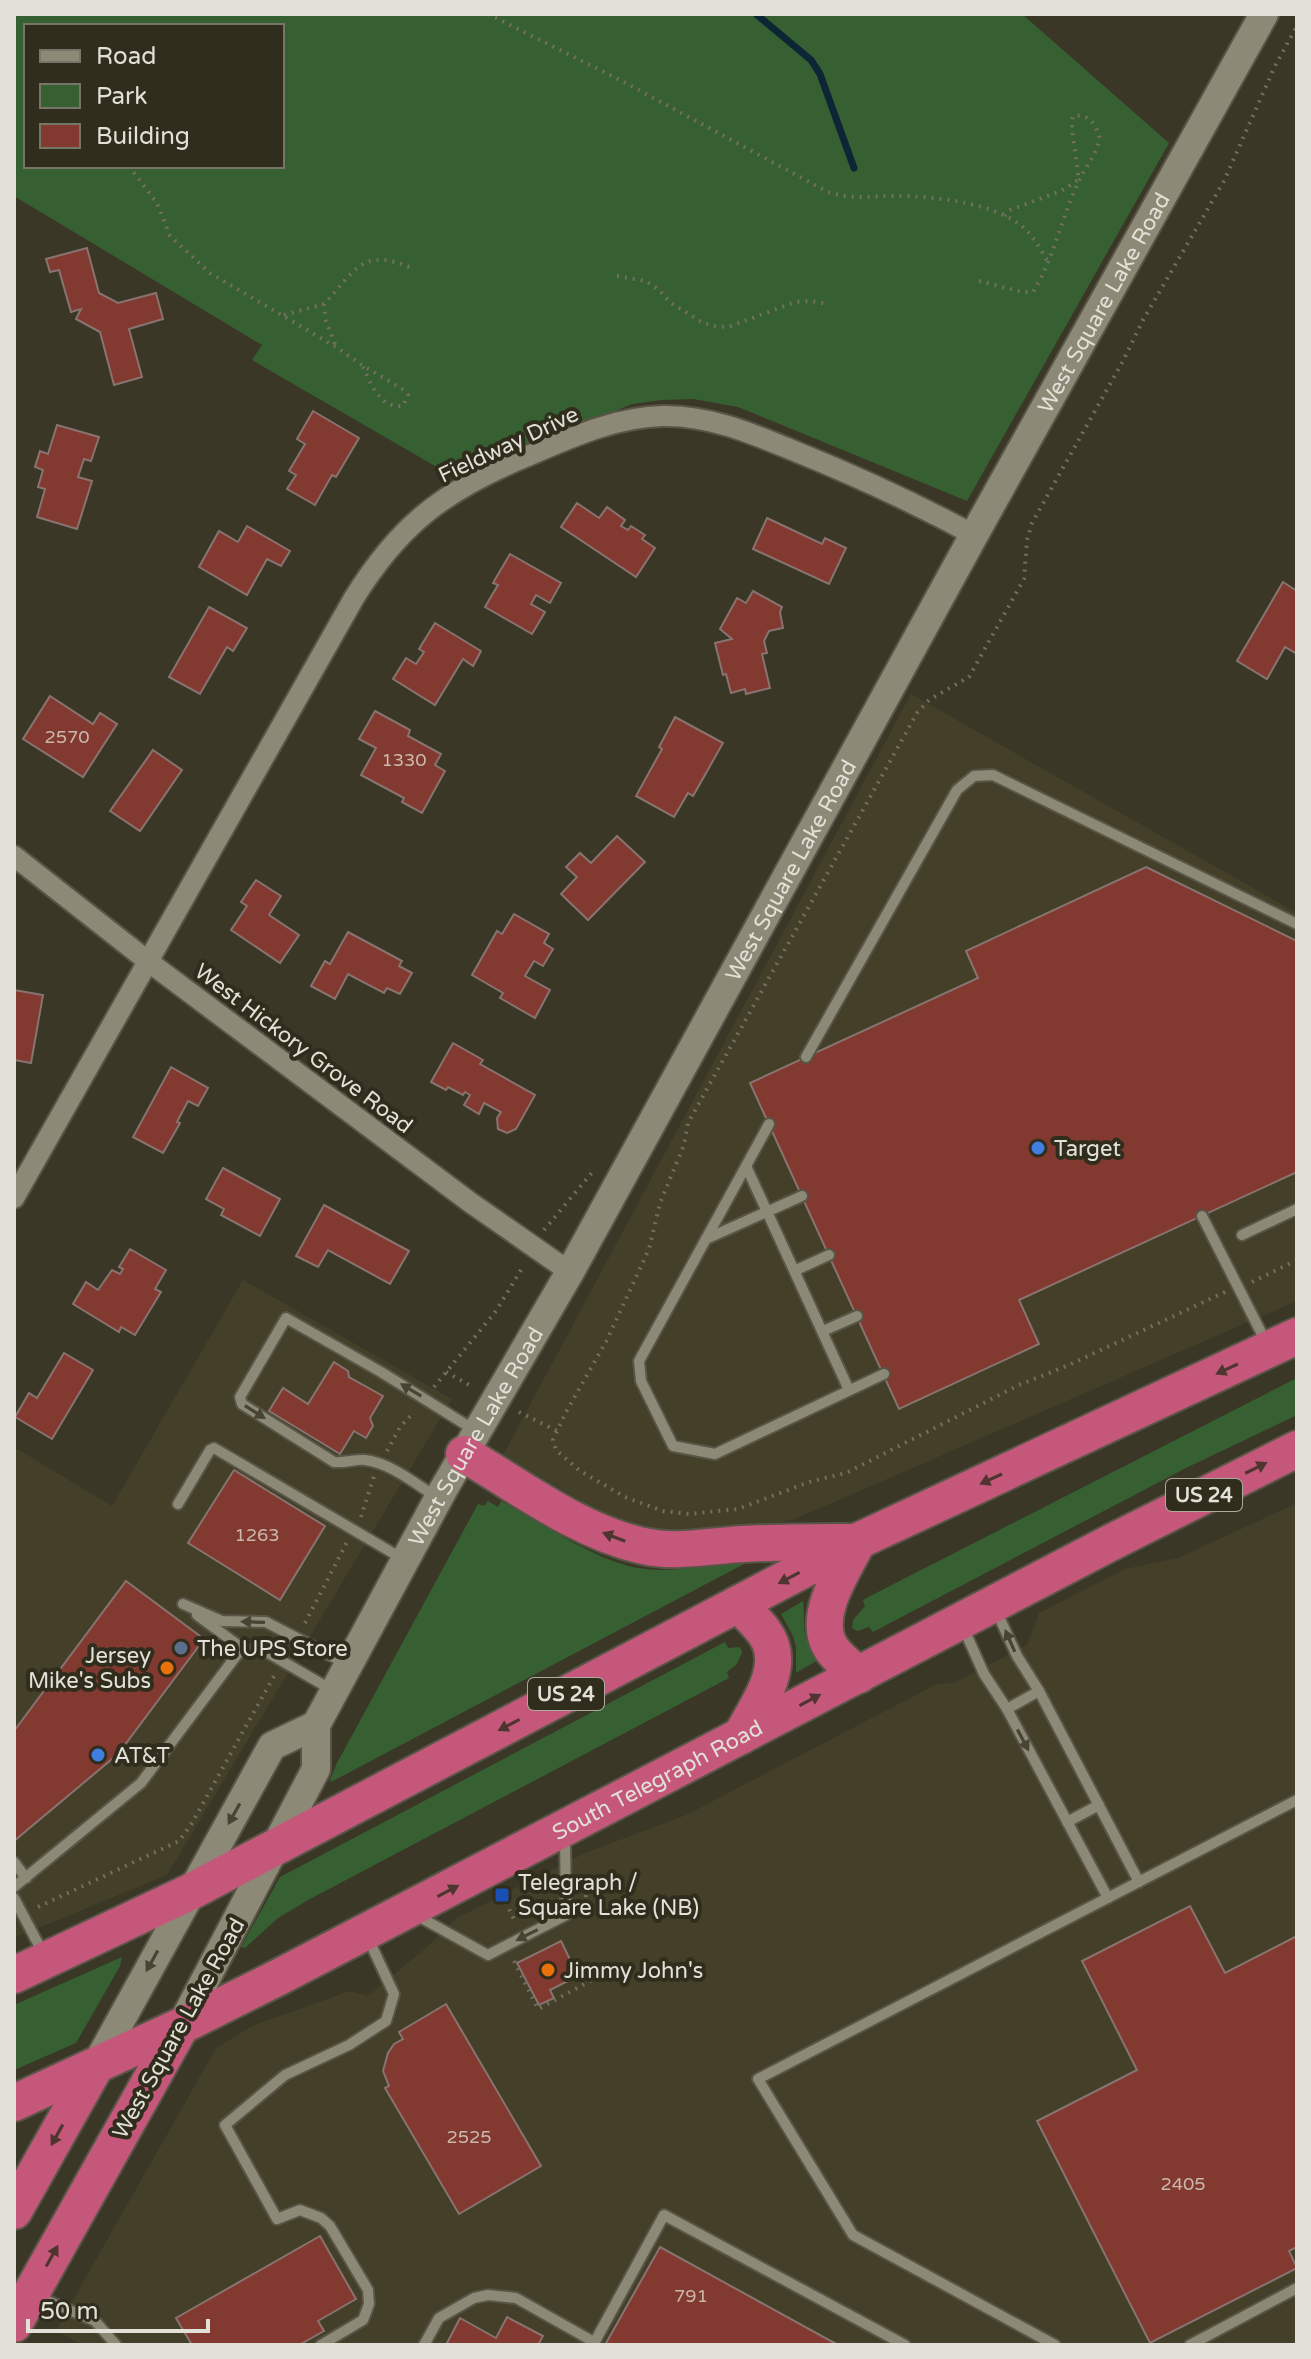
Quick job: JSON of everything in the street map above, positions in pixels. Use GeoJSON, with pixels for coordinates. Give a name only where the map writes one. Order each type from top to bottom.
{"type":"FeatureCollection","features":[{"type":"Feature","properties":{"kind":"highway","name":"US 24"},"geometry":{"type":"LineString","coordinates":[[14,1975],[190,1892],[858,1541],[1283,1342]]}},
{"type":"Feature","properties":{"kind":"highway"},"geometry":{"type":"LineString","coordinates":[[470,1443],[578,1521],[639,1545],[665,1550],[691,1550],[739,1544],[858,1541],[829,1601],[825,1621],[831,1647],[859,1675]]}},
{"type":"Feature","properties":{"kind":"highway","name":"South Telegraph Road"},"geometry":{"type":"LineString","coordinates":[[14,2103],[181,2026],[409,1911],[961,1621],[1297,1449]]}},
{"type":"Feature","properties":{"kind":"highway"},"geometry":{"type":"LineString","coordinates":[[738,1604],[765,1633],[773,1648],[774,1663],[770,1680],[741,1736]]}},
{"type":"Feature","properties":{"kind":"highway","name":"West Square Lake Road"},"geometry":{"type":"LineString","coordinates":[[22,2309],[181,2026]]}},
{"type":"Feature","properties":{"kind":"highway"},"geometry":{"type":"LineString","coordinates":[[14,2211],[95,2067]]}},
{"type":"Feature","properties":{"kind":"street","name":"West Square Lake Road"},"geometry":{"type":"LineString","coordinates":[[181,2026],[316,1769],[316,1725],[334,1691],[439,1498],[570,1272],[1264,14]]}},
{"type":"Feature","properties":{"kind":"street","name":"Fieldway Drive"},"geometry":{"type":"LineString","coordinates":[[14,1198],[310,672],[371,571],[391,544],[417,518],[475,481],[595,429],[642,418],[683,416],[737,429],[830,465],[909,500],[974,535]]}},
{"type":"Feature","properties":{"kind":"street","name":"West Hickory Grove Road"},"geometry":{"type":"LineString","coordinates":[[14,856],[149,962],[471,1203],[570,1272]]}},
{"type":"Feature","properties":{"kind":"street"},"geometry":{"type":"LineString","coordinates":[[95,2067],[272,1746],[316,1725]]}},
{"type":"Feature","properties":{"kind":"lane"},"geometry":{"type":"LineString","coordinates":[[806,1057],[957,790],[974,776],[993,775],[1297,924]]}},
{"type":"Feature","properties":{"kind":"lane"},"geometry":{"type":"LineString","coordinates":[[769,1124],[639,1361],[641,1381],[673,1446],[715,1454],[884,1374]]}},
{"type":"Feature","properties":{"kind":"lane"},"geometry":{"type":"LineString","coordinates":[[746,1166],[849,1390]]}},
{"type":"Feature","properties":{"kind":"lane"},"geometry":{"type":"LineString","coordinates":[[706,1239],[802,1196]]}},
{"type":"Feature","properties":{"kind":"lane"},"geometry":{"type":"LineString","coordinates":[[1242,1235],[1297,1209]]}},
{"type":"Feature","properties":{"kind":"lane"},"geometry":{"type":"LineString","coordinates":[[1202,1216],[1283,1342]]}},
{"type":"Feature","properties":{"kind":"lane"},"geometry":{"type":"LineString","coordinates":[[796,1270],[829,1255]]}},
{"type":"Feature","properties":{"kind":"lane"},"geometry":{"type":"LineString","coordinates":[[823,1331],[857,1316]]}},
{"type":"Feature","properties":{"kind":"lane"},"geometry":{"type":"LineString","coordinates":[[439,1498],[380,1463],[362,1460],[347,1464],[334,1462],[239,1400],[283,1320],[290,1319],[381,1372],[470,1443]]}},
{"type":"Feature","properties":{"kind":"lane"},"geometry":{"type":"LineString","coordinates":[[178,1504],[214,1448],[405,1560]]}},
{"type":"Feature","properties":{"kind":"lane"},"geometry":{"type":"LineString","coordinates":[[334,1691],[263,1650],[242,1648],[183,1604],[222,1621],[266,1622],[349,1665]]}},
{"type":"Feature","properties":{"kind":"lane"},"geometry":{"type":"LineString","coordinates":[[994,1604],[1017,1656],[1039,1691],[1139,1882]]}},
{"type":"Feature","properties":{"kind":"lane"},"geometry":{"type":"LineString","coordinates":[[961,1621],[984,1674],[1007,1709],[1108,1898]]}},
{"type":"Feature","properties":{"kind":"lane"},"geometry":{"type":"LineString","coordinates":[[14,1887],[141,1783],[242,1648]]}},
{"type":"Feature","properties":{"kind":"lane"},"geometry":{"type":"LineString","coordinates":[[1007,1709],[1039,1691]]}},
{"type":"Feature","properties":{"kind":"lane"},"geometry":{"type":"LineString","coordinates":[[1055,2345],[853,2235],[758,2079],[1297,1800]]}},
{"type":"Feature","properties":{"kind":"lane"},"geometry":{"type":"LineString","coordinates":[[1067,1822],[1099,1805]]}},
{"type":"Feature","properties":{"kind":"lane"},"geometry":{"type":"LineString","coordinates":[[409,1911],[488,1955],[566,1915],[565,1828]]}},
{"type":"Feature","properties":{"kind":"lane"},"geometry":{"type":"LineString","coordinates":[[14,1862],[26,1878]]}},
{"type":"Feature","properties":{"kind":"lane"},"geometry":{"type":"LineString","coordinates":[[14,1898],[47,1961]]}},
{"type":"Feature","properties":{"kind":"lane"},"geometry":{"type":"LineString","coordinates":[[321,2345],[363,2320],[369,2304],[368,2290],[330,2226],[321,2218],[300,2210],[277,2219],[225,2125],[285,2075],[349,2045],[386,2021],[394,1994],[365,1933]]}},
{"type":"Feature","properties":{"kind":"lane"},"geometry":{"type":"LineString","coordinates":[[424,2345],[439,2318],[474,2298],[488,2295],[516,2298],[594,2344],[664,2215],[905,2345]]}},
{"type":"Feature","properties":{"kind":"lane"},"geometry":{"type":"LineString","coordinates":[[1190,2345],[1297,2288]]}},
{"type":"Feature","properties":{"kind":"lane"},"geometry":{"type":"LineString","coordinates":[[22,2309],[95,2321],[116,2345]]}},
{"type":"Feature","properties":{"kind":"path"},"geometry":{"type":"LineString","coordinates":[[488,14],[622,81],[828,192],[857,199],[897,196],[985,208],[1026,229],[1048,262]]}},
{"type":"Feature","properties":{"kind":"path"},"geometry":{"type":"LineString","coordinates":[[1217,1295],[1069,1365],[1019,1385],[846,1473],[812,1481],[738,1509],[689,1514],[663,1511],[625,1497],[566,1460],[556,1450],[553,1440],[607,1340],[649,1249],[660,1203],[684,1145],[688,1123],[917,713],[929,700],[969,677],[1024,579],[1027,540],[1032,523],[1143,320],[1224,181],[1275,66],[1297,26]]}},
{"type":"Feature","properties":{"kind":"path"},"geometry":{"type":"LineString","coordinates":[[979,281],[1033,292],[1048,262],[1078,180],[1094,158],[1100,139],[1092,120],[1083,115],[1073,116],[1071,124],[1079,160],[1078,180]]}},
{"type":"Feature","properties":{"kind":"path"},"geometry":{"type":"LineString","coordinates":[[131,168],[157,203],[170,236],[210,273],[404,390],[408,395],[403,406],[383,402],[362,365]]}},
{"type":"Feature","properties":{"kind":"path"},"geometry":{"type":"LineString","coordinates":[[1005,216],[1010,210],[1061,191],[1078,180]]}},
{"type":"Feature","properties":{"kind":"path"},"geometry":{"type":"LineString","coordinates":[[283,315],[324,304],[367,261],[392,259],[411,268]]}},
{"type":"Feature","properties":{"kind":"path"},"geometry":{"type":"LineString","coordinates":[[617,276],[646,281],[671,303],[703,323],[718,327],[731,326],[795,302],[828,304]]}},
{"type":"Feature","properties":{"kind":"path"},"geometry":{"type":"LineString","coordinates":[[324,304],[326,321],[336,347]]}},
{"type":"Feature","properties":{"kind":"path"},"geometry":{"type":"LineString","coordinates":[[1258,1279],[1297,1260]]}},
{"type":"Feature","properties":{"kind":"path"},"geometry":{"type":"LineString","coordinates":[[433,1389],[496,1311],[525,1263]]}},
{"type":"Feature","properties":{"kind":"path"},"geometry":{"type":"LineString","coordinates":[[446,1372],[460,1380]]}},
{"type":"Feature","properties":{"kind":"path"},"geometry":{"type":"LineString","coordinates":[[389,1449],[400,1427],[420,1404]]}},
{"type":"Feature","properties":{"kind":"path"},"geometry":{"type":"LineString","coordinates":[[528,1416],[557,1431]]}},
{"type":"Feature","properties":{"kind":"path"},"geometry":{"type":"LineString","coordinates":[[363,1515],[375,1473]]}},
{"type":"Feature","properties":{"kind":"path"},"geometry":{"type":"LineString","coordinates":[[306,1621],[347,1540]]}},
{"type":"Feature","properties":{"kind":"path"},"geometry":{"type":"LineString","coordinates":[[42,1904],[179,1841],[273,1679]]}},
{"type":"Feature","properties":{"kind":"path"},"geometry":{"type":"LineString","coordinates":[[580,1913],[586,1901],[590,1876]]}},
{"type":"Feature","properties":{"kind":"path"},"geometry":{"type":"LineString","coordinates":[[502,1895],[514,1919]]}},
{"type":"Feature","properties":{"kind":"path"},"geometry":{"type":"LineString","coordinates":[[514,1961],[538,2009],[598,1977]]}},
{"type":"Feature","properties":{"kind":"shaded area"},"geometry":{"type":"Polygon","coordinates":[[[911,694],[1297,913],[1297,1301],[795,1519],[704,1538],[624,1526],[503,1455],[911,694]]]}},
{"type":"Feature","properties":{"kind":"shaded area"},"geometry":{"type":"Polygon","coordinates":[[[243,1280],[452,1399],[167,1875],[14,1938],[14,1447],[112,1506],[243,1280]]]}},
{"type":"Feature","properties":{"kind":"shaded area"},"geometry":{"type":"Polygon","coordinates":[[[1297,1503],[1297,2345],[82,2345],[56,2330],[216,2048],[252,2026],[350,1991],[368,1996],[457,1918],[585,1853],[686,1815],[937,1684],[954,1683],[1027,1645],[1039,1613],[1125,1569],[1178,1558],[1297,1503]]]}},
{"type":"Feature","properties":{"kind":"green space"},"geometry":{"type":"Polygon","coordinates":[[[14,14],[1022,14],[1169,143],[967,501],[738,407],[693,399],[632,404],[469,471],[435,466],[252,360],[262,345],[14,196],[14,14]]]}},
{"type":"Feature","properties":{"kind":"green space"},"geometry":{"type":"Polygon","coordinates":[[[1297,1378],[1297,1415],[1186,1468],[873,1632],[869,1627],[858,1631],[852,1628],[853,1620],[865,1606],[863,1600],[1297,1378]]]}},
{"type":"Feature","properties":{"kind":"green space"},"geometry":{"type":"Polygon","coordinates":[[[488,1501],[498,1507],[501,1501],[583,1548],[633,1567],[681,1569],[761,1555],[331,1782],[337,1763],[478,1504],[484,1506],[488,1501]]]}},
{"type":"Feature","properties":{"kind":"green space"},"geometry":{"type":"Polygon","coordinates":[[[803,1601],[806,1636],[818,1660],[796,1673],[796,1647],[781,1614],[803,1601]]]}},
{"type":"Feature","properties":{"kind":"green space"},"geometry":{"type":"Polygon","coordinates":[[[725,1642],[728,1648],[740,1647],[742,1653],[736,1665],[727,1672],[729,1678],[310,1899],[278,1918],[245,1948],[241,1947],[280,1877],[725,1642]]]}},
{"type":"Feature","properties":{"kind":"green space"},"geometry":{"type":"Polygon","coordinates":[[[122,1957],[120,1966],[76,2043],[14,2070],[14,2005],[122,1957]]]}},
{"type":"Feature","properties":{"kind":"building"},"geometry":{"type":"Polygon","coordinates":[[[87,248],[99,293],[118,303],[156,293],[163,319],[129,329],[142,377],[114,385],[100,332],[76,319],[81,309],[71,312],[59,270],[50,272],[46,259],[87,248]]]}},
{"type":"Feature","properties":{"kind":"building"},"geometry":{"type":"Polygon","coordinates":[[[313,411],[359,438],[315,505],[287,489],[296,475],[289,471],[305,444],[297,439],[313,411]]]}},
{"type":"Feature","properties":{"kind":"building"},"geometry":{"type":"Polygon","coordinates":[[[57,425],[99,437],[91,461],[84,459],[78,477],[92,481],[77,529],[37,517],[45,489],[38,487],[43,470],[35,467],[40,451],[48,454],[57,425]]]}},
{"type":"Feature","properties":{"kind":"building"},"geometry":{"type":"Polygon","coordinates":[[[577,503],[599,518],[607,507],[625,520],[621,526],[628,530],[631,526],[645,535],[642,539],[655,548],[636,577],[561,527],[577,503]]]}},
{"type":"Feature","properties":{"kind":"building"},"geometry":{"type":"Polygon","coordinates":[[[767,518],[822,544],[825,538],[846,548],[829,584],[753,549],[767,518]]]}},
{"type":"Feature","properties":{"kind":"building"},"geometry":{"type":"Polygon","coordinates":[[[247,526],[290,551],[281,566],[267,559],[247,595],[199,567],[219,531],[238,542],[247,526]]]}},
{"type":"Feature","properties":{"kind":"building"},"geometry":{"type":"Polygon","coordinates":[[[510,554],[561,583],[550,603],[536,595],[531,604],[545,612],[532,634],[485,607],[498,585],[493,583],[510,554]]]}},
{"type":"Feature","properties":{"kind":"building"},"geometry":{"type":"Polygon","coordinates":[[[1283,582],[1297,591],[1297,654],[1285,647],[1267,679],[1237,661],[1283,582]]]}},
{"type":"Feature","properties":{"kind":"building"},"geometry":{"type":"Polygon","coordinates":[[[753,591],[782,607],[783,628],[769,631],[764,641],[767,653],[762,654],[770,688],[746,694],[745,689],[731,693],[715,643],[732,639],[720,629],[737,598],[746,603],[753,591]]]}},
{"type":"Feature","properties":{"kind":"building"},"geometry":{"type":"Polygon","coordinates":[[[209,607],[247,628],[233,651],[227,647],[200,694],[169,677],[209,607]]]}},
{"type":"Feature","properties":{"kind":"building"},"geometry":{"type":"Polygon","coordinates":[[[435,623],[481,651],[473,666],[463,659],[435,705],[393,679],[406,658],[416,664],[424,652],[419,649],[435,623]]]}},
{"type":"Feature","properties":{"kind":"building"},"geometry":{"type":"Polygon","coordinates":[[[50,696],[93,724],[100,713],[117,724],[83,777],[23,739],[50,696]]]}},
{"type":"Feature","properties":{"kind":"building"},"geometry":{"type":"Polygon","coordinates":[[[375,711],[410,730],[408,736],[441,754],[435,765],[445,771],[422,813],[402,802],[404,798],[361,775],[376,748],[359,739],[375,711]]]}},
{"type":"Feature","properties":{"kind":"building"},"geometry":{"type":"Polygon","coordinates":[[[675,717],[723,743],[693,796],[688,793],[674,817],[636,796],[662,749],[659,747],[675,717]]]}},
{"type":"Feature","properties":{"kind":"building"},"geometry":{"type":"Polygon","coordinates":[[[153,750],[182,770],[140,831],[110,811],[153,750]]]}},
{"type":"Feature","properties":{"kind":"building"},"geometry":{"type":"Polygon","coordinates":[[[617,836],[645,862],[588,920],[561,894],[577,877],[566,867],[580,853],[591,863],[617,836]]]}},
{"type":"Feature","properties":{"kind":"building","name":"Target"},"geometry":{"type":"Polygon","coordinates":[[[1146,867],[1297,941],[1297,1172],[1019,1300],[1039,1344],[899,1409],[750,1083],[978,978],[966,951],[1146,867]]]}},
{"type":"Feature","properties":{"kind":"building"},"geometry":{"type":"Polygon","coordinates":[[[256,880],[281,896],[269,915],[299,935],[280,963],[231,930],[247,906],[241,902],[256,880]]]}},
{"type":"Feature","properties":{"kind":"building"},"geometry":{"type":"Polygon","coordinates":[[[514,914],[549,934],[544,943],[553,949],[543,966],[534,961],[525,976],[550,990],[535,1018],[500,998],[503,993],[472,975],[497,931],[502,934],[514,914]]]}},
{"type":"Feature","properties":{"kind":"building"},"geometry":{"type":"Polygon","coordinates":[[[348,932],[402,961],[399,966],[412,973],[400,994],[387,988],[384,993],[348,974],[335,999],[311,986],[325,961],[330,964],[348,932]]]}},
{"type":"Feature","properties":{"kind":"building"},"geometry":{"type":"Polygon","coordinates":[[[14,990],[43,995],[31,1063],[14,1060],[14,990]]]}},
{"type":"Feature","properties":{"kind":"building"},"geometry":{"type":"Polygon","coordinates":[[[453,1043],[483,1060],[480,1064],[535,1095],[516,1129],[507,1133],[498,1129],[497,1118],[501,1112],[484,1103],[479,1114],[464,1105],[470,1095],[448,1087],[446,1090],[431,1082],[453,1043]]]}},
{"type":"Feature","properties":{"kind":"building"},"geometry":{"type":"Polygon","coordinates":[[[171,1067],[208,1088],[198,1106],[188,1101],[163,1153],[133,1137],[171,1067]]]}},
{"type":"Feature","properties":{"kind":"building"},"geometry":{"type":"Polygon","coordinates":[[[223,1168],[280,1199],[260,1236],[221,1215],[224,1209],[206,1199],[223,1168]]]}},
{"type":"Feature","properties":{"kind":"building"},"geometry":{"type":"Polygon","coordinates":[[[324,1205],[409,1251],[390,1284],[328,1250],[318,1267],[296,1256],[324,1205]]]}},
{"type":"Feature","properties":{"kind":"building"},"geometry":{"type":"Polygon","coordinates":[[[130,1249],[166,1270],[155,1289],[161,1292],[135,1335],[121,1327],[119,1332],[73,1304],[86,1282],[98,1290],[112,1270],[120,1274],[123,1269],[119,1267],[130,1249]]]}},
{"type":"Feature","properties":{"kind":"building"},"geometry":{"type":"Polygon","coordinates":[[[64,1353],[93,1370],[52,1439],[15,1417],[29,1393],[37,1398],[64,1353]]]}},
{"type":"Feature","properties":{"kind":"building"},"geometry":{"type":"Polygon","coordinates":[[[334,1362],[348,1371],[349,1377],[383,1396],[370,1418],[373,1426],[366,1438],[354,1431],[340,1454],[269,1411],[283,1388],[308,1404],[334,1362]]]}},
{"type":"Feature","properties":{"kind":"building"},"geometry":{"type":"Polygon","coordinates":[[[234,1470],[325,1526],[280,1600],[188,1543],[234,1470]]]}},
{"type":"Feature","properties":{"kind":"building"},"geometry":{"type":"Polygon","coordinates":[[[126,1581],[204,1639],[118,1754],[14,1841],[14,1731],[126,1581]]]}},
{"type":"Feature","properties":{"kind":"building"},"geometry":{"type":"Polygon","coordinates":[[[1190,1906],[1225,1973],[1297,1936],[1297,2247],[1289,2251],[1297,2268],[1150,2343],[1037,2121],[1137,2070],[1082,1961],[1190,1906]]]}},
{"type":"Feature","properties":{"kind":"building","name":"Jimmy John's"},"geometry":{"type":"Polygon","coordinates":[[[561,1941],[578,1976],[550,1990],[554,1998],[539,2005],[517,1963],[561,1941]]]}},
{"type":"Feature","properties":{"kind":"building"},"geometry":{"type":"Polygon","coordinates":[[[446,2004],[541,2166],[459,2214],[385,2088],[389,2086],[383,2071],[388,2053],[394,2044],[403,2039],[399,2032],[446,2004]]]}},
{"type":"Feature","properties":{"kind":"building"},"geometry":{"type":"Polygon","coordinates":[[[320,2236],[356,2299],[318,2321],[324,2331],[299,2345],[192,2345],[176,2318],[320,2236]]]}},
{"type":"Feature","properties":{"kind":"building"},"geometry":{"type":"Polygon","coordinates":[[[660,2247],[838,2345],[605,2345],[660,2247]]]}},
{"type":"Feature","properties":{"kind":"building"},"geometry":{"type":"Polygon","coordinates":[[[507,2317],[543,2336],[538,2345],[446,2345],[460,2318],[496,2338],[507,2317]]]}},
{"type":"Feature","properties":{"kind":"waterway"},"geometry":{"type":"LineString","coordinates":[[756,14],[811,60],[820,74],[854,168]]}},
{"type":"Feature","properties":{"kind":"place","name":"Target"},"geometry":{"type":"Point","coordinates":[1038,1148]}},
{"type":"Feature","properties":{"kind":"place","name":"The UPS Store"},"geometry":{"type":"Point","coordinates":[181,1648]}},
{"type":"Feature","properties":{"kind":"place","name":"Jersey Mike's Subs"},"geometry":{"type":"Point","coordinates":[167,1668]}},
{"type":"Feature","properties":{"kind":"place","name":"AT&T"},"geometry":{"type":"Point","coordinates":[98,1755]}},
{"type":"Feature","properties":{"kind":"place","name":"Telegraph / Square Lake (NB)"},"geometry":{"type":"Point","coordinates":[502,1895]}},
{"type":"Feature","properties":{"kind":"place","name":"Jimmy John's"},"geometry":{"type":"Point","coordinates":[548,1970]}}]}
